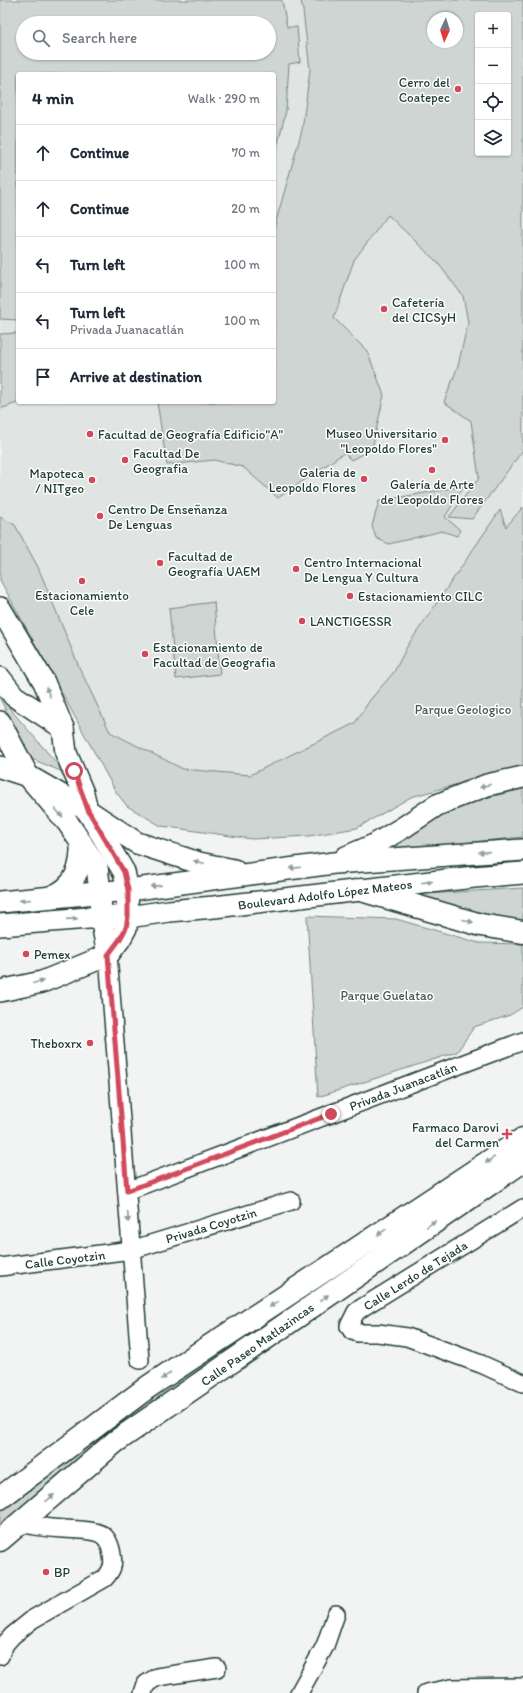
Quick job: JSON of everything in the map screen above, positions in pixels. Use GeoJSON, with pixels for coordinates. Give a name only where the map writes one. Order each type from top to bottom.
{"type":"FeatureCollection","features":[{"type":"Feature","properties":{"kind":"highway"},"geometry":{"type":"LineString","coordinates":[[361,890],[481,925],[523,932]]}},
{"type":"Feature","properties":{"kind":"highway","name":"Calle Paseo Matlazincas"},"geometry":{"type":"LineString","coordinates":[[0,1498],[148,1387],[523,1139]]}},
{"type":"Feature","properties":{"kind":"highway","name":"Calle Paseo Matlazincas"},"geometry":{"type":"LineString","coordinates":[[0,1540],[115,1442],[523,1161]]}},
{"type":"Feature","properties":{"kind":"main road"},"geometry":{"type":"LineString","coordinates":[[0,608],[44,682],[63,728],[66,753],[88,810],[124,872],[128,890],[128,917],[126,928],[108,955],[42,982],[0,991]]}},
{"type":"Feature","properties":{"kind":"main road"},"geometry":{"type":"LineString","coordinates":[[0,678],[14,696],[63,728]]}},
{"type":"Feature","properties":{"kind":"main road"},"geometry":{"type":"LineString","coordinates":[[0,722],[28,776],[68,824],[97,867],[101,917],[108,955]]}},
{"type":"Feature","properties":{"kind":"main road"},"geometry":{"type":"LineString","coordinates":[[0,767],[28,776],[88,810],[137,843],[199,863],[251,874]]}},
{"type":"Feature","properties":{"kind":"main road"},"geometry":{"type":"LineString","coordinates":[[334,863],[404,828],[437,805],[487,785],[523,777]]}},
{"type":"Feature","properties":{"kind":"main road"},"geometry":{"type":"LineString","coordinates":[[50,897],[64,890],[74,879],[82,859],[81,842]]}},
{"type":"Feature","properties":{"kind":"main road","name":"Boulevard Adolfo López Mateos"},"geometry":{"type":"LineString","coordinates":[[0,902],[128,890],[334,863],[523,850]]}},
{"type":"Feature","properties":{"kind":"main road","name":"Boulevard Adolfo López Mateos"},"geometry":{"type":"LineString","coordinates":[[0,925],[101,917],[128,917],[169,911],[474,877],[523,873]]}},
{"type":"Feature","properties":{"kind":"street"},"geometry":{"type":"LineString","coordinates":[[108,955],[140,1360]]}},
{"type":"Feature","properties":{"kind":"street","name":"Privada Juanacatlán"},"geometry":{"type":"LineString","coordinates":[[127,1191],[523,1041]]}},
{"type":"Feature","properties":{"kind":"street","name":"Privada Coyotzin"},"geometry":{"type":"LineString","coordinates":[[131,1250],[291,1201]]}},
{"type":"Feature","properties":{"kind":"street","name":"Calle Lerdo de Tejada"},"geometry":{"type":"LineString","coordinates":[[523,1208],[363,1307],[356,1312],[349,1326],[352,1331],[358,1333],[378,1333],[407,1337],[481,1364],[523,1383]]}},
{"type":"Feature","properties":{"kind":"street","name":"Calle Coyotzin"},"geometry":{"type":"LineString","coordinates":[[0,1267],[131,1250]]}},
{"type":"Feature","properties":{"kind":"street"},"geometry":{"type":"LineString","coordinates":[[0,1656],[5,1644],[12,1636],[33,1619],[105,1578],[111,1572],[114,1564],[109,1543],[102,1535],[90,1531],[34,1526],[20,1523]]}},
{"type":"Feature","properties":{"kind":"street"},"geometry":{"type":"LineString","coordinates":[[299,1693],[325,1646],[336,1614]]}},
{"type":"Feature","properties":{"kind":"street"},"geometry":{"type":"LineString","coordinates":[[143,1693],[146,1684],[157,1677],[217,1668]]}},
{"type":"Feature","properties":{"kind":"street"},"geometry":{"type":"LineString","coordinates":[[426,1693],[451,1688],[523,1688]]}},
{"type":"Feature","properties":{"kind":"shaded area"},"geometry":{"type":"Polygon","coordinates":[[[0,0],[523,0],[523,766],[144,799],[0,580],[0,0]]]}},
{"type":"Feature","properties":{"kind":"green space"},"geometry":{"type":"Polygon","coordinates":[[[0,0],[282,0],[287,27],[297,27],[300,62],[289,64],[286,111],[276,151],[276,72],[16,72],[16,320],[0,319],[0,0]]]}},
{"type":"Feature","properties":{"kind":"green space"},"geometry":{"type":"Polygon","coordinates":[[[301,0],[523,0],[523,450],[472,519],[449,517],[479,478],[471,421],[444,402],[458,366],[468,322],[463,296],[437,262],[388,215],[354,260],[334,318],[367,351],[384,395],[372,449],[351,460],[344,453],[278,498],[243,467],[214,460],[167,465],[157,404],[276,404],[276,221],[302,130],[310,70],[301,0]]]}},
{"type":"Feature","properties":{"kind":"green space"},"geometry":{"type":"Polygon","coordinates":[[[16,333],[16,403],[0,409],[0,334],[16,333]]]}},
{"type":"Feature","properties":{"kind":"green space"},"geometry":{"type":"Polygon","coordinates":[[[464,486],[445,517],[460,530],[457,536],[442,531],[389,544],[376,538],[372,526],[379,501],[464,486]]]}},
{"type":"Feature","properties":{"kind":"green space","name":"Parque Geologico"},"geometry":{"type":"Polygon","coordinates":[[[523,507],[523,766],[411,797],[357,828],[309,836],[252,839],[161,826],[127,806],[116,792],[0,580],[0,517],[15,525],[38,567],[79,667],[110,732],[183,769],[250,775],[355,723],[370,700],[394,672],[408,645],[500,510],[506,527],[523,507]]]}},
{"type":"Feature","properties":{"kind":"green space"},"geometry":{"type":"Polygon","coordinates":[[[214,602],[220,674],[176,679],[169,608],[214,602]]]}},
{"type":"Feature","properties":{"kind":"green space"},"geometry":{"type":"Polygon","coordinates":[[[0,692],[11,710],[65,773],[32,759],[0,699],[0,692]]]}},
{"type":"Feature","properties":{"kind":"green space"},"geometry":{"type":"Polygon","coordinates":[[[523,789],[523,837],[380,851],[456,805],[523,789]]]}},
{"type":"Feature","properties":{"kind":"green space"},"geometry":{"type":"Polygon","coordinates":[[[523,888],[523,922],[506,921],[409,895],[523,888]]]}},
{"type":"Feature","properties":{"kind":"green space","name":"Parque Guelatao"},"geometry":{"type":"Polygon","coordinates":[[[307,916],[396,919],[479,943],[523,944],[523,1007],[510,1015],[474,1027],[457,1052],[318,1097],[307,916]]]}},
{"type":"Feature","properties":{"kind":"green space"},"geometry":{"type":"Polygon","coordinates":[[[523,1147],[176,1391],[0,1525],[0,1503],[234,1340],[523,1147]]]}},
{"type":"Feature","properties":{"kind":"place","name":"Cerro del Coatepec"},"geometry":{"type":"Point","coordinates":[458,89]}},
{"type":"Feature","properties":{"kind":"place","name":"Cafetería del CICSyH"},"geometry":{"type":"Point","coordinates":[384,309]}},
{"type":"Feature","properties":{"kind":"place","name":"Facultad de Geografía Edificio\"A\""},"geometry":{"type":"Point","coordinates":[90,434]}},
{"type":"Feature","properties":{"kind":"place","name":"Museo Universitario \"Leopoldo Flores\""},"geometry":{"type":"Point","coordinates":[445,440]}},
{"type":"Feature","properties":{"kind":"place","name":"Facultad De Geografia"},"geometry":{"type":"Point","coordinates":[125,460]}},
{"type":"Feature","properties":{"kind":"place","name":"Galería de Arte de Leopoldo Flores"},"geometry":{"type":"Point","coordinates":[432,470]}},
{"type":"Feature","properties":{"kind":"place","name":"Galeria de Leopoldo Flores"},"geometry":{"type":"Point","coordinates":[364,479]}},
{"type":"Feature","properties":{"kind":"place","name":"Mapoteca / NITgeo"},"geometry":{"type":"Point","coordinates":[92,480]}},
{"type":"Feature","properties":{"kind":"place","name":"Centro De Enseñanza De Lenguas"},"geometry":{"type":"Point","coordinates":[100,516]}},
{"type":"Feature","properties":{"kind":"place","name":"Facultad de Geografía UAEM"},"geometry":{"type":"Point","coordinates":[160,563]}},
{"type":"Feature","properties":{"kind":"place","name":"Centro Internacional De Lengua Y Cultura"},"geometry":{"type":"Point","coordinates":[296,569]}},
{"type":"Feature","properties":{"kind":"place","name":"Estacionamiento Cele"},"geometry":{"type":"Point","coordinates":[82,581]}},
{"type":"Feature","properties":{"kind":"place","name":"Estacionamiento CILC"},"geometry":{"type":"Point","coordinates":[350,596]}},
{"type":"Feature","properties":{"kind":"place","name":"LANCTIGESSR"},"geometry":{"type":"Point","coordinates":[302,621]}},
{"type":"Feature","properties":{"kind":"place","name":"Estacionamiento de Facultad de Geografia"},"geometry":{"type":"Point","coordinates":[145,654]}},
{"type":"Feature","properties":{"kind":"place","name":"Pemex"},"geometry":{"type":"Point","coordinates":[26,954]}},
{"type":"Feature","properties":{"kind":"place","name":"Theboxrx"},"geometry":{"type":"Point","coordinates":[90,1043]}},
{"type":"Feature","properties":{"kind":"place","name":"Farmaco Darovi del Carmen"},"geometry":{"type":"Point","coordinates":[507,1134]}},
{"type":"Feature","properties":{"kind":"place","name":"BP"},"geometry":{"type":"Point","coordinates":[46,1572]}},
{"type":"Feature","properties":{"kind":"route"},"geometry":{"type":"LineString","coordinates":[[74,771],[88,810],[124,872],[128,890],[128,917],[126,928],[108,955],[122,1151],[127,1191],[331,1114]]}}]}
